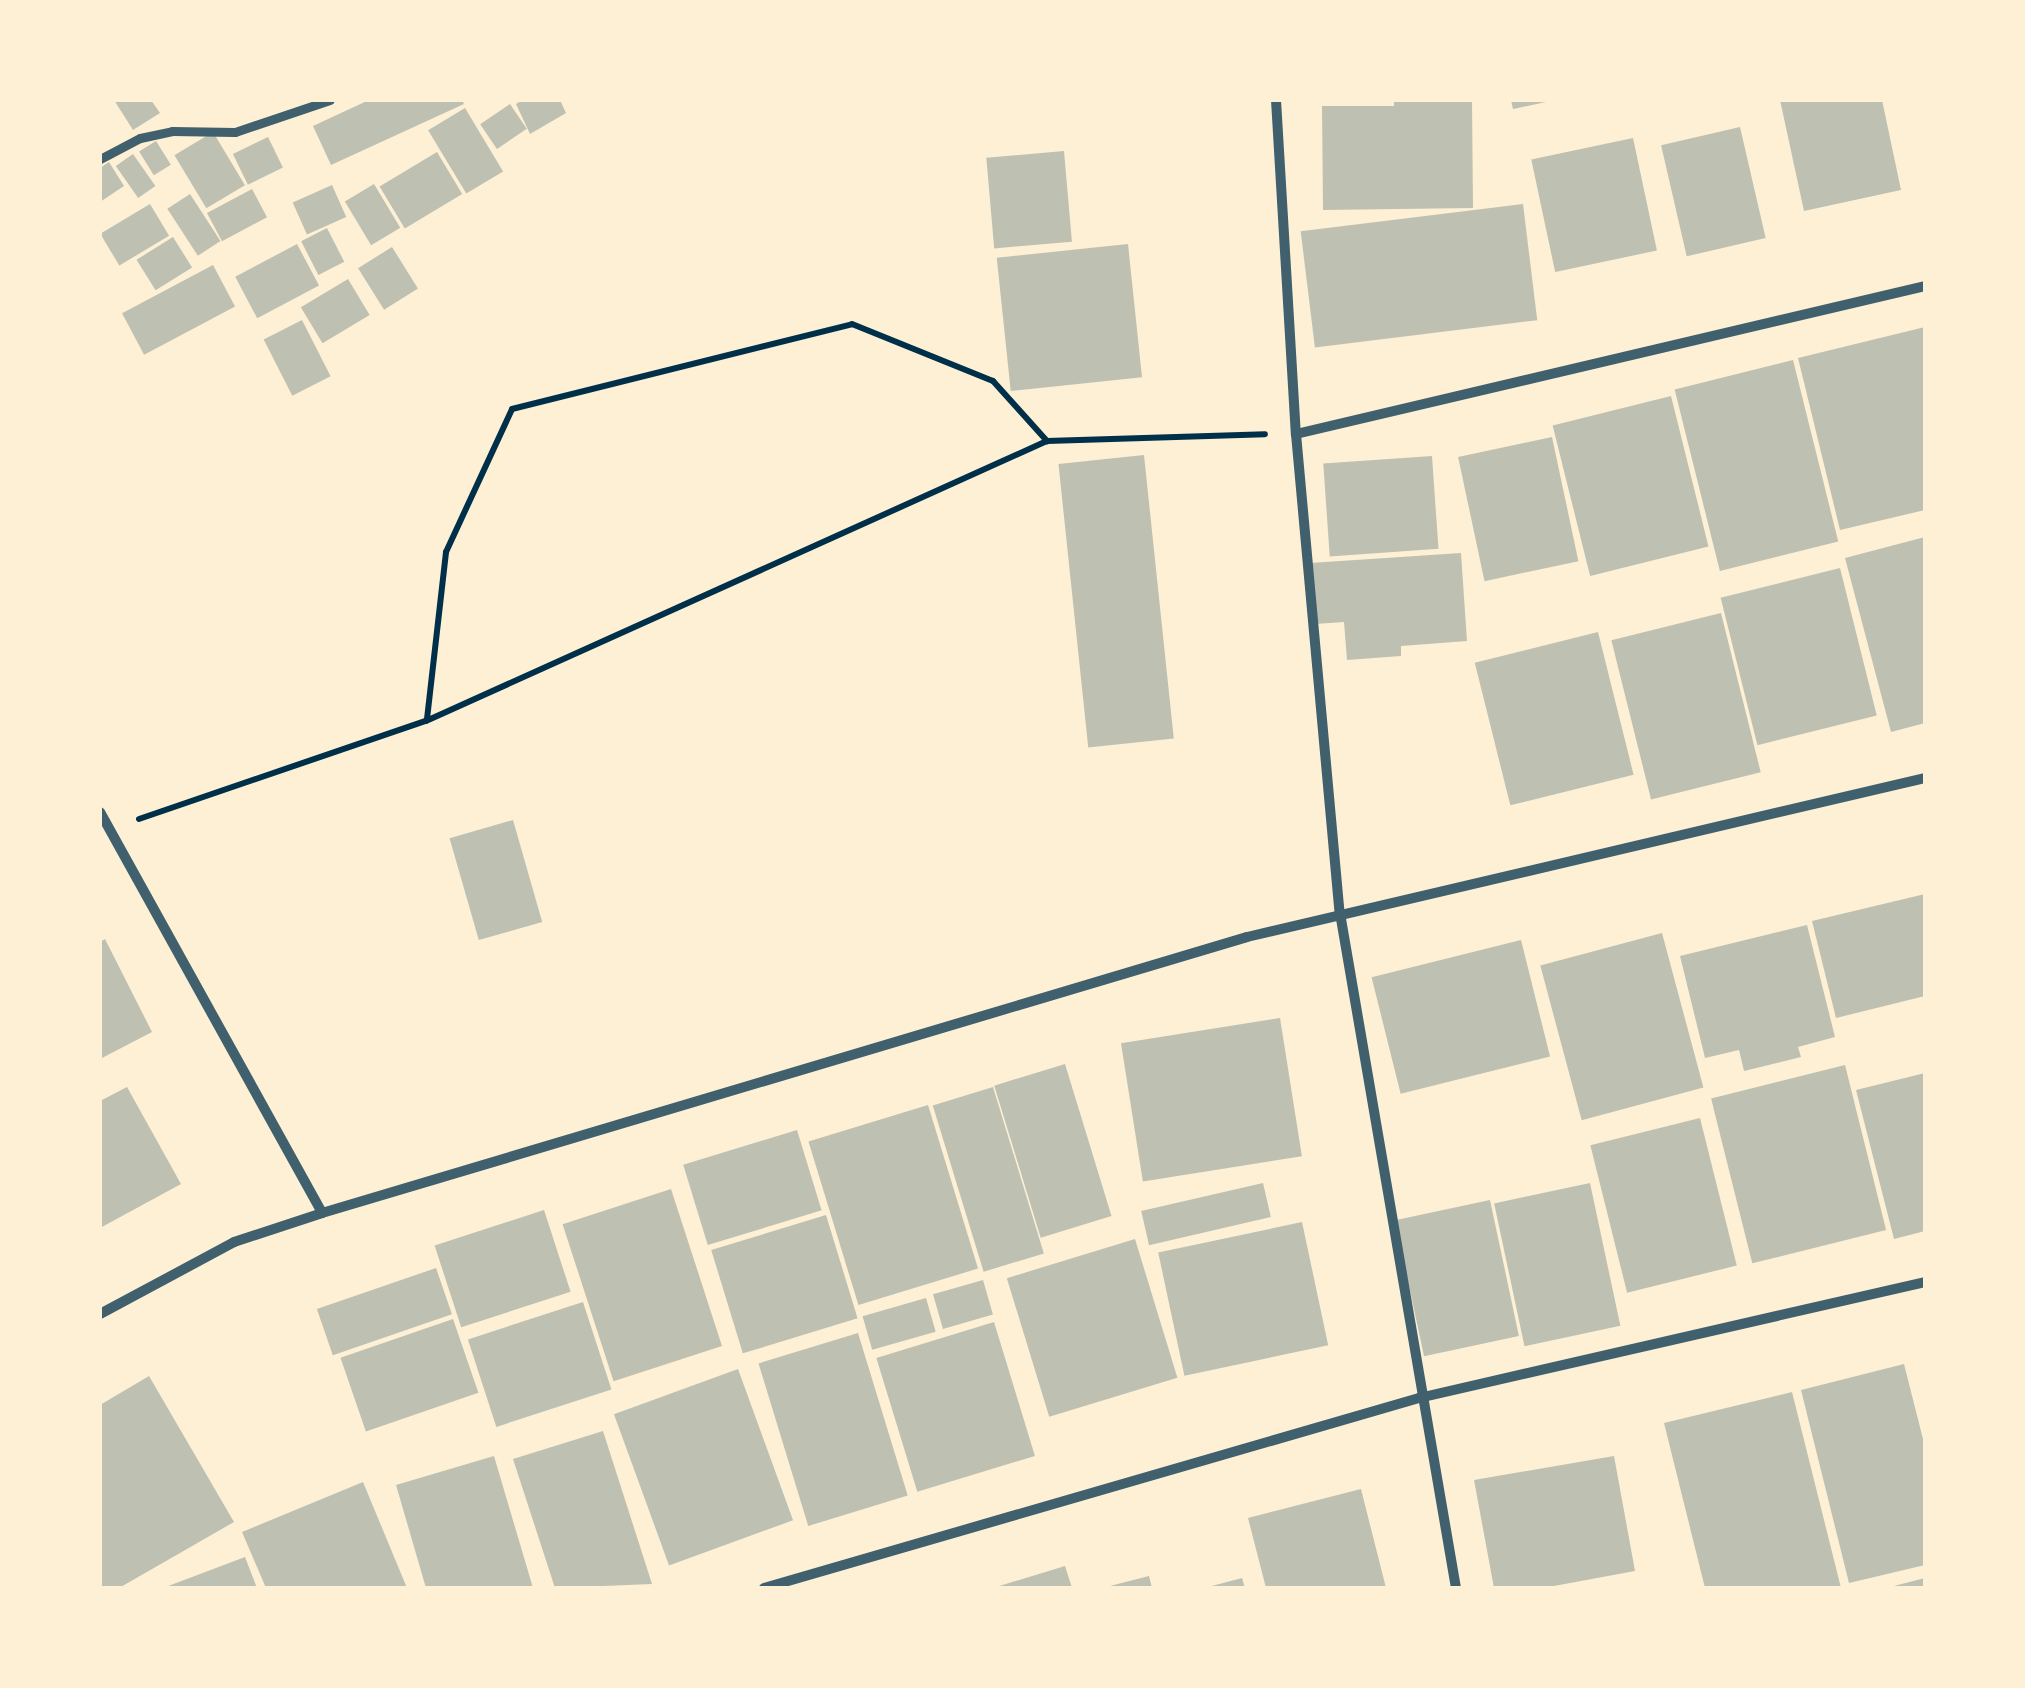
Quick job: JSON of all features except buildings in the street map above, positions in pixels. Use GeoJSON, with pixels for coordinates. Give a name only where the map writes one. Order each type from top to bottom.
{"type":"FeatureCollection","features":[{"type":"Feature","properties":{"kind":"street"},"geometry":{"type":"LineString","coordinates":[[100,159],[140,138],[235,132],[330,100]]}},
{"type":"Feature","properties":{"kind":"street"},"geometry":{"type":"LineString","coordinates":[[1276,100],[1296,434],[1340,913],[1419,1398],[1456,1588]]}},
{"type":"Feature","properties":{"kind":"street"},"geometry":{"type":"LineString","coordinates":[[1296,434],[1925,286]]}},
{"type":"Feature","properties":{"kind":"street"},"geometry":{"type":"LineString","coordinates":[[100,1314],[234,1242],[322,1213],[1340,913],[1925,778]]}},
{"type":"Feature","properties":{"kind":"street"},"geometry":{"type":"LineString","coordinates":[[100,812],[322,1213]]}},
{"type":"Feature","properties":{"kind":"street"},"geometry":{"type":"LineString","coordinates":[[764,1588],[1419,1398],[1925,1282]]}},
{"type":"Feature","properties":{"kind":"path"},"geometry":{"type":"LineString","coordinates":[[426,721],[446,552],[512,410],[852,324],[993,381],[1047,441]]}},
{"type":"Feature","properties":{"kind":"path"},"geometry":{"type":"LineString","coordinates":[[110,830],[426,721],[1047,441],[1296,434]]}}]}
